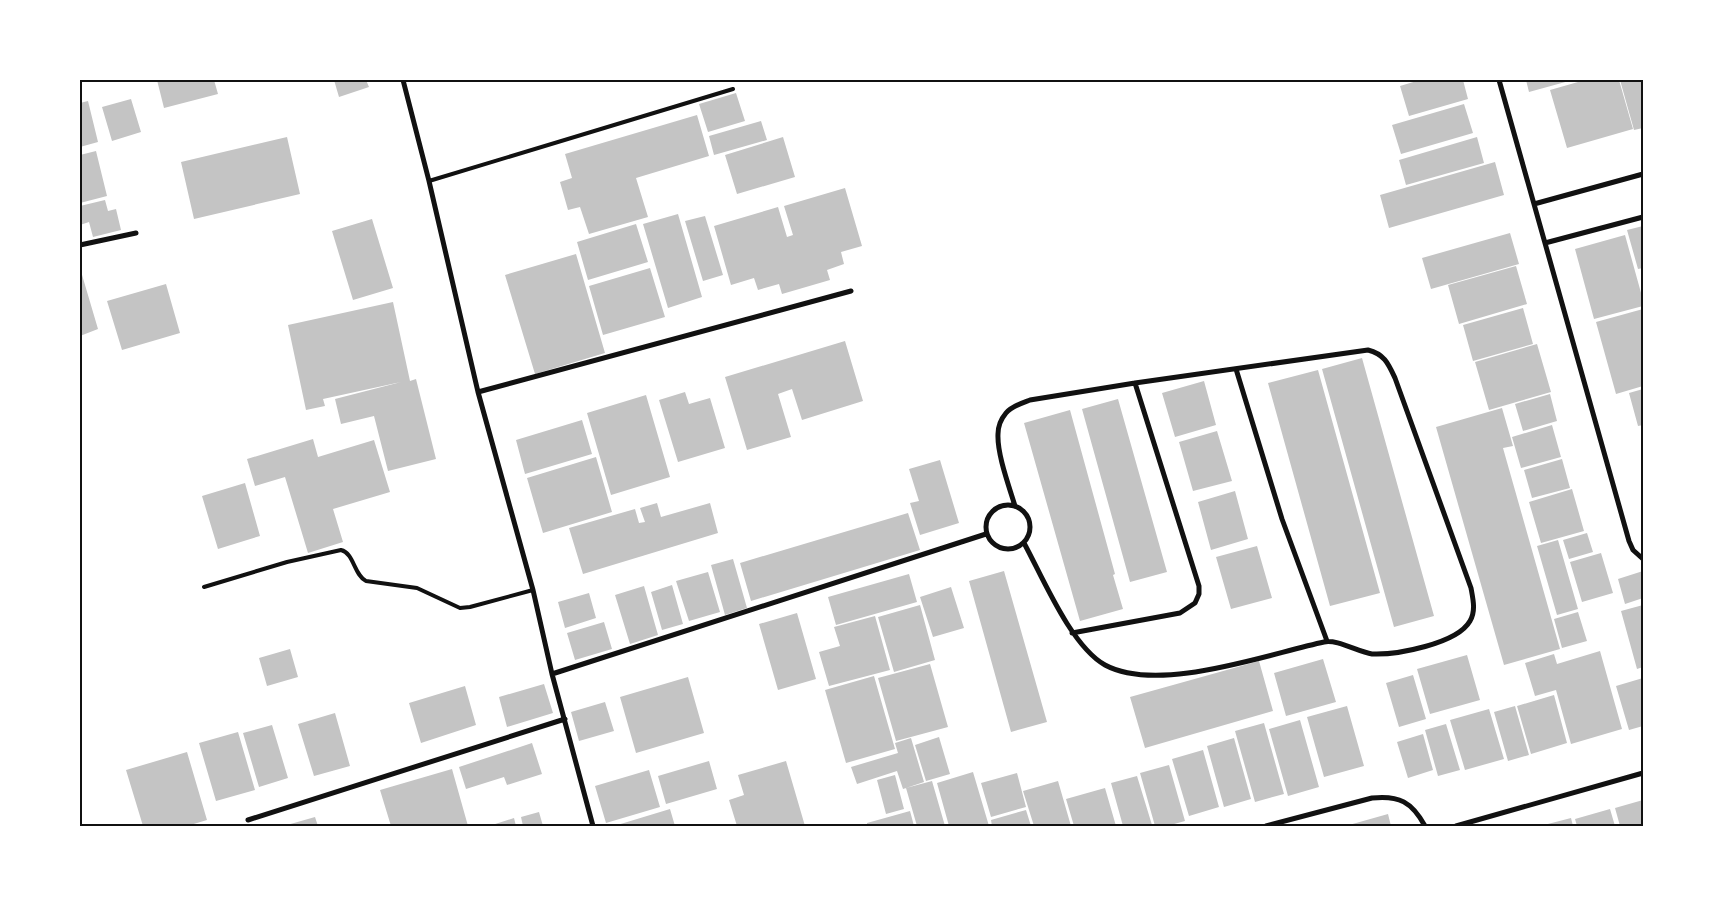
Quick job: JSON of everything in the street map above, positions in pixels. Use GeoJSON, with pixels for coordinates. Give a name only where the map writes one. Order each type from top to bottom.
{"type":"FeatureCollection","features":[{"type":"Feature","properties":{"kind":"street"},"geometry":{"type":"LineString","coordinates":[[403,80],[429,181],[478,392],[533,590],[552,674],[593,826]]}},
{"type":"Feature","properties":{"kind":"street"},"geometry":{"type":"LineString","coordinates":[[1499,80],[1629,541],[1633,550],[1643,559]]}},
{"type":"Feature","properties":{"kind":"street"},"geometry":{"type":"LineString","coordinates":[[1534,204],[1643,174]]}},
{"type":"Feature","properties":{"kind":"street"},"geometry":{"type":"LineString","coordinates":[[1545,243],[1643,216]]}},
{"type":"Feature","properties":{"kind":"street"},"geometry":{"type":"LineString","coordinates":[[80,245],[136,233]]}},
{"type":"Feature","properties":{"kind":"street"},"geometry":{"type":"LineString","coordinates":[[478,392],[851,291]]}},
{"type":"Feature","properties":{"kind":"street"},"geometry":{"type":"LineString","coordinates":[[1015,506],[999,447],[998,434],[1000,422],[1007,412],[1030,400],[1236,368],[1368,350],[1378,352],[1388,361],[1395,378],[1471,588],[1474,605],[1471,621],[1462,630],[1439,642],[1421,648],[1394,653],[1370,654],[1328,641],[1220,668],[1172,675],[1130,673],[1104,664],[1072,633],[1024,543]]}},
{"type":"Feature","properties":{"kind":"street"},"geometry":{"type":"LineString","coordinates":[[1236,368],[1282,519],[1328,641]]}},
{"type":"Feature","properties":{"kind":"street"},"geometry":{"type":"LineString","coordinates":[[1072,633],[1180,613],[1195,603],[1199,594],[1199,586],[1134,383]]}},
{"type":"Feature","properties":{"kind":"street"},"geometry":{"type":"LineString","coordinates":[[1001,506],[1015,506],[1021,510],[1030,522],[1028,536],[1019,547],[1006,550],[994,544],[986,534],[987,520],[995,509],[1001,506]]}},
{"type":"Feature","properties":{"kind":"street"},"geometry":{"type":"LineString","coordinates":[[552,674],[986,534]]}},
{"type":"Feature","properties":{"kind":"street"},"geometry":{"type":"LineString","coordinates":[[248,820],[565,719]]}},
{"type":"Feature","properties":{"kind":"street"},"geometry":{"type":"LineString","coordinates":[[1456,826],[1643,773]]}},
{"type":"Feature","properties":{"kind":"street"},"geometry":{"type":"LineString","coordinates":[[1266,826],[1372,798],[1387,796],[1409,805],[1416,811],[1425,826]]}},
{"type":"Feature","properties":{"kind":"lane"},"geometry":{"type":"LineString","coordinates":[[429,181],[733,89]]}},
{"type":"Feature","properties":{"kind":"lane"},"geometry":{"type":"LineString","coordinates":[[204,588],[287,562],[341,550],[348,553],[360,578],[366,581],[416,588],[460,608],[533,590]]}},
{"type":"Feature","properties":{"kind":"building"},"geometry":{"type":"Polygon","coordinates":[[[157,80],[214,80],[218,94],[164,108],[157,80]]]}},
{"type":"Feature","properties":{"kind":"building"},"geometry":{"type":"Polygon","coordinates":[[[334,80],[366,80],[369,87],[339,97],[334,80]]]}},
{"type":"Feature","properties":{"kind":"building"},"geometry":{"type":"Polygon","coordinates":[[[1420,80],[1463,80],[1468,99],[1409,116],[1400,86],[1420,80]]]}},
{"type":"Feature","properties":{"kind":"building"},"geometry":{"type":"Polygon","coordinates":[[[1526,80],[1569,80],[1569,81],[1529,92],[1526,80]]]}},
{"type":"Feature","properties":{"kind":"building"},"geometry":{"type":"Polygon","coordinates":[[[1585,80],[1619,80],[1633,129],[1567,148],[1550,90],[1585,80]]]}},
{"type":"Feature","properties":{"kind":"building"},"geometry":{"type":"Polygon","coordinates":[[[1620,80],[1643,80],[1643,128],[1634,130],[1620,80]]]}},
{"type":"Feature","properties":{"kind":"building"},"geometry":{"type":"Polygon","coordinates":[[[736,93],[745,121],[708,132],[699,104],[736,93]]]}},
{"type":"Feature","properties":{"kind":"building"},"geometry":{"type":"Polygon","coordinates":[[[131,99],[141,132],[112,141],[102,107],[131,99]]]}},
{"type":"Feature","properties":{"kind":"building"},"geometry":{"type":"Polygon","coordinates":[[[88,101],[98,142],[80,147],[80,103],[88,101]]]}},
{"type":"Feature","properties":{"kind":"building"},"geometry":{"type":"Polygon","coordinates":[[[1464,104],[1473,133],[1401,154],[1392,125],[1464,104]]]}},
{"type":"Feature","properties":{"kind":"building"},"geometry":{"type":"Polygon","coordinates":[[[697,115],[709,156],[636,178],[648,217],[589,234],[580,207],[568,210],[560,182],[572,178],[565,154],[697,115]]]}},
{"type":"Feature","properties":{"kind":"building"},"geometry":{"type":"Polygon","coordinates":[[[761,121],[767,140],[714,155],[709,136],[761,121]]]}},
{"type":"Feature","properties":{"kind":"building"},"geometry":{"type":"Polygon","coordinates":[[[287,137],[300,194],[194,219],[181,162],[287,137]]]}},
{"type":"Feature","properties":{"kind":"building"},"geometry":{"type":"Polygon","coordinates":[[[783,137],[795,177],[737,194],[725,155],[783,137]]]}},
{"type":"Feature","properties":{"kind":"building"},"geometry":{"type":"Polygon","coordinates":[[[1477,137],[1484,163],[1406,185],[1399,160],[1477,137]]]}},
{"type":"Feature","properties":{"kind":"building"},"geometry":{"type":"Polygon","coordinates":[[[96,151],[107,196],[80,203],[80,155],[96,151]]]}},
{"type":"Feature","properties":{"kind":"building"},"geometry":{"type":"Polygon","coordinates":[[[1495,162],[1504,195],[1389,228],[1380,195],[1495,162]]]}},
{"type":"Feature","properties":{"kind":"building"},"geometry":{"type":"Polygon","coordinates":[[[845,188],[862,246],[841,252],[844,264],[827,270],[830,280],[782,294],[779,284],[758,290],[754,278],[731,285],[714,226],[778,207],[787,237],[793,235],[784,206],[845,188]]]}},
{"type":"Feature","properties":{"kind":"building"},"geometry":{"type":"Polygon","coordinates":[[[105,200],[108,211],[116,209],[121,230],[93,237],[89,222],[80,225],[80,206],[105,200]]]}},
{"type":"Feature","properties":{"kind":"building"},"geometry":{"type":"Polygon","coordinates":[[[678,214],[702,297],[668,308],[643,224],[678,214]]]}},
{"type":"Feature","properties":{"kind":"building"},"geometry":{"type":"Polygon","coordinates":[[[705,216],[723,275],[703,281],[685,221],[705,216]]]}},
{"type":"Feature","properties":{"kind":"building"},"geometry":{"type":"Polygon","coordinates":[[[372,219],[393,288],[353,300],[332,231],[372,219]]]}},
{"type":"Feature","properties":{"kind":"building"},"geometry":{"type":"Polygon","coordinates":[[[636,224],[648,262],[588,280],[577,242],[636,224]]]}},
{"type":"Feature","properties":{"kind":"building"},"geometry":{"type":"Polygon","coordinates":[[[1643,226],[1643,268],[1638,269],[1627,230],[1643,226]]]}},
{"type":"Feature","properties":{"kind":"building"},"geometry":{"type":"Polygon","coordinates":[[[1510,233],[1519,264],[1431,289],[1422,258],[1510,233]]]}},
{"type":"Feature","properties":{"kind":"building"},"geometry":{"type":"Polygon","coordinates":[[[1625,235],[1643,306],[1594,319],[1575,249],[1625,235]]]}},
{"type":"Feature","properties":{"kind":"building"},"geometry":{"type":"Polygon","coordinates":[[[576,254],[605,353],[535,374],[505,275],[576,254]]]}},
{"type":"Feature","properties":{"kind":"building"},"geometry":{"type":"Polygon","coordinates":[[[1516,266],[1527,304],[1459,324],[1448,285],[1516,266]]]}},
{"type":"Feature","properties":{"kind":"building"},"geometry":{"type":"Polygon","coordinates":[[[80,268],[98,329],[80,336],[80,268]]]}},
{"type":"Feature","properties":{"kind":"building"},"geometry":{"type":"Polygon","coordinates":[[[650,268],[665,317],[603,335],[589,286],[650,268]]]}},
{"type":"Feature","properties":{"kind":"building"},"geometry":{"type":"Polygon","coordinates":[[[166,284],[180,333],[122,350],[107,301],[166,284]]]}},
{"type":"Feature","properties":{"kind":"building"},"geometry":{"type":"Polygon","coordinates":[[[393,302],[410,381],[416,379],[436,459],[388,471],[374,416],[341,424],[335,399],[401,382],[323,399],[325,406],[306,410],[288,325],[393,302]]]}},
{"type":"Feature","properties":{"kind":"building"},"geometry":{"type":"Polygon","coordinates":[[[1523,308],[1533,344],[1473,361],[1463,325],[1523,308]]]}},
{"type":"Feature","properties":{"kind":"building"},"geometry":{"type":"Polygon","coordinates":[[[1643,309],[1643,386],[1616,394],[1596,322],[1643,309]]]}},
{"type":"Feature","properties":{"kind":"building"},"geometry":{"type":"Polygon","coordinates":[[[845,341],[863,401],[802,420],[792,389],[778,394],[791,437],[747,450],[725,377],[845,341]]]}},
{"type":"Feature","properties":{"kind":"building"},"geometry":{"type":"Polygon","coordinates":[[[1537,344],[1551,392],[1489,410],[1475,362],[1537,344]]]}},
{"type":"Feature","properties":{"kind":"building"},"geometry":{"type":"Polygon","coordinates":[[[1362,358],[1434,616],[1394,627],[1322,369],[1362,358]]]}},
{"type":"Feature","properties":{"kind":"building"},"geometry":{"type":"Polygon","coordinates":[[[1318,370],[1380,593],[1330,606],[1268,383],[1318,370]]]}},
{"type":"Feature","properties":{"kind":"building"},"geometry":{"type":"Polygon","coordinates":[[[1204,381],[1216,425],[1175,437],[1162,393],[1204,381]]]}},
{"type":"Feature","properties":{"kind":"building"},"geometry":{"type":"Polygon","coordinates":[[[1643,389],[1643,425],[1638,426],[1629,393],[1643,389]]]}},
{"type":"Feature","properties":{"kind":"building"},"geometry":{"type":"Polygon","coordinates":[[[685,392],[689,404],[710,398],[725,448],[678,462],[659,400],[685,392]]]}},
{"type":"Feature","properties":{"kind":"building"},"geometry":{"type":"Polygon","coordinates":[[[1550,394],[1557,421],[1523,431],[1515,404],[1550,394]]]}},
{"type":"Feature","properties":{"kind":"building"},"geometry":{"type":"Polygon","coordinates":[[[646,395],[670,477],[611,495],[587,413],[646,395]]]}},
{"type":"Feature","properties":{"kind":"building"},"geometry":{"type":"Polygon","coordinates":[[[1118,399],[1167,572],[1130,582],[1082,409],[1118,399]]]}},
{"type":"Feature","properties":{"kind":"building"},"geometry":{"type":"Polygon","coordinates":[[[1502,408],[1513,446],[1503,448],[1560,649],[1504,665],[1436,427],[1502,408]]]}},
{"type":"Feature","properties":{"kind":"building"},"geometry":{"type":"Polygon","coordinates":[[[1070,410],[1123,609],[1080,621],[1024,423],[1070,410]]]}},
{"type":"Feature","properties":{"kind":"building"},"geometry":{"type":"Polygon","coordinates":[[[582,420],[592,454],[525,474],[516,440],[582,420]]]}},
{"type":"Feature","properties":{"kind":"building"},"geometry":{"type":"Polygon","coordinates":[[[1552,425],[1561,457],[1521,468],[1512,437],[1552,425]]]}},
{"type":"Feature","properties":{"kind":"building"},"geometry":{"type":"Polygon","coordinates":[[[1217,431],[1232,481],[1193,491],[1179,442],[1217,431]]]}},
{"type":"Feature","properties":{"kind":"building"},"geometry":{"type":"Polygon","coordinates":[[[313,439],[318,457],[374,440],[390,492],[333,509],[343,542],[308,553],[285,477],[255,486],[247,459],[313,439]]]}},
{"type":"Feature","properties":{"kind":"building"},"geometry":{"type":"Polygon","coordinates":[[[596,457],[612,512],[543,533],[527,478],[596,457]]]}},
{"type":"Feature","properties":{"kind":"building"},"geometry":{"type":"Polygon","coordinates":[[[1562,459],[1570,488],[1532,498],[1524,470],[1562,459]]]}},
{"type":"Feature","properties":{"kind":"building"},"geometry":{"type":"Polygon","coordinates":[[[940,460],[959,523],[920,535],[910,503],[919,501],[909,469],[940,460]]]}},
{"type":"Feature","properties":{"kind":"building"},"geometry":{"type":"Polygon","coordinates":[[[245,483],[260,536],[218,549],[202,496],[245,483]]]}},
{"type":"Feature","properties":{"kind":"building"},"geometry":{"type":"Polygon","coordinates":[[[1572,489],[1584,531],[1541,543],[1529,502],[1572,489]]]}},
{"type":"Feature","properties":{"kind":"building"},"geometry":{"type":"Polygon","coordinates":[[[1235,491],[1248,539],[1211,550],[1198,502],[1235,491]]]}},
{"type":"Feature","properties":{"kind":"building"},"geometry":{"type":"Polygon","coordinates":[[[657,503],[661,517],[710,503],[718,533],[583,574],[569,528],[635,509],[639,523],[645,522],[640,508],[657,503]]]}},
{"type":"Feature","properties":{"kind":"building"},"geometry":{"type":"Polygon","coordinates":[[[908,513],[920,550],[751,601],[740,563],[908,513]]]}},
{"type":"Feature","properties":{"kind":"building"},"geometry":{"type":"Polygon","coordinates":[[[1587,533],[1593,552],[1569,559],[1563,540],[1587,533]]]}},
{"type":"Feature","properties":{"kind":"building"},"geometry":{"type":"Polygon","coordinates":[[[1558,540],[1578,609],[1557,615],[1537,546],[1558,540]]]}},
{"type":"Feature","properties":{"kind":"building"},"geometry":{"type":"Polygon","coordinates":[[[1257,546],[1272,598],[1231,609],[1216,557],[1257,546]]]}},
{"type":"Feature","properties":{"kind":"building"},"geometry":{"type":"Polygon","coordinates":[[[1601,553],[1613,593],[1582,602],[1570,562],[1601,553]]]}},
{"type":"Feature","properties":{"kind":"building"},"geometry":{"type":"Polygon","coordinates":[[[733,559],[747,608],[725,615],[711,565],[733,559]]]}},
{"type":"Feature","properties":{"kind":"building"},"geometry":{"type":"Polygon","coordinates":[[[1004,571],[1047,722],[1011,732],[969,581],[1004,571]]]}},
{"type":"Feature","properties":{"kind":"building"},"geometry":{"type":"Polygon","coordinates":[[[1643,571],[1643,598],[1625,604],[1618,579],[1643,571]]]}},
{"type":"Feature","properties":{"kind":"building"},"geometry":{"type":"Polygon","coordinates":[[[708,572],[720,612],[689,621],[676,581],[708,572]]]}},
{"type":"Feature","properties":{"kind":"building"},"geometry":{"type":"Polygon","coordinates":[[[909,574],[917,602],[836,625],[828,597],[909,574]]]}},
{"type":"Feature","properties":{"kind":"building"},"geometry":{"type":"Polygon","coordinates":[[[672,585],[683,624],[662,630],[651,592],[672,585]]]}},
{"type":"Feature","properties":{"kind":"building"},"geometry":{"type":"Polygon","coordinates":[[[644,586],[658,635],[630,644],[615,595],[644,586]]]}},
{"type":"Feature","properties":{"kind":"building"},"geometry":{"type":"Polygon","coordinates":[[[951,587],[964,628],[933,637],[920,597],[951,587]]]}},
{"type":"Feature","properties":{"kind":"building"},"geometry":{"type":"Polygon","coordinates":[[[589,593],[596,618],[565,628],[558,602],[589,593]]]}},
{"type":"Feature","properties":{"kind":"building"},"geometry":{"type":"Polygon","coordinates":[[[920,605],[935,660],[894,672],[878,617],[920,605]]]}},
{"type":"Feature","properties":{"kind":"building"},"geometry":{"type":"Polygon","coordinates":[[[1643,605],[1643,667],[1637,669],[1621,611],[1643,605]]]}},
{"type":"Feature","properties":{"kind":"building"},"geometry":{"type":"Polygon","coordinates":[[[1578,612],[1587,641],[1562,648],[1554,619],[1578,612]]]}},
{"type":"Feature","properties":{"kind":"building"},"geometry":{"type":"Polygon","coordinates":[[[797,613],[816,679],[778,690],[759,624],[797,613]]]}},
{"type":"Feature","properties":{"kind":"building"},"geometry":{"type":"Polygon","coordinates":[[[875,616],[890,670],[829,686],[819,652],[840,646],[834,627],[875,616]]]}},
{"type":"Feature","properties":{"kind":"building"},"geometry":{"type":"Polygon","coordinates":[[[604,622],[612,649],[575,660],[567,633],[604,622]]]}},
{"type":"Feature","properties":{"kind":"building"},"geometry":{"type":"Polygon","coordinates":[[[290,649],[298,677],[267,686],[259,658],[290,649]]]}},
{"type":"Feature","properties":{"kind":"building"},"geometry":{"type":"Polygon","coordinates":[[[1600,651],[1622,729],[1571,744],[1556,690],[1535,696],[1525,663],[1554,654],[1557,664],[1600,651]]]}},
{"type":"Feature","properties":{"kind":"building"},"geometry":{"type":"Polygon","coordinates":[[[1467,655],[1480,700],[1430,714],[1417,669],[1467,655]]]}},
{"type":"Feature","properties":{"kind":"building"},"geometry":{"type":"Polygon","coordinates":[[[1323,659],[1336,702],[1286,716],[1274,673],[1323,659]]]}},
{"type":"Feature","properties":{"kind":"building"},"geometry":{"type":"Polygon","coordinates":[[[1259,661],[1273,711],[1145,748],[1130,697],[1259,661]]]}},
{"type":"Feature","properties":{"kind":"building"},"geometry":{"type":"Polygon","coordinates":[[[930,664],[948,727],[896,741],[878,678],[930,664]]]}},
{"type":"Feature","properties":{"kind":"building"},"geometry":{"type":"Polygon","coordinates":[[[1413,675],[1426,719],[1399,727],[1386,683],[1413,675]]]}},
{"type":"Feature","properties":{"kind":"building"},"geometry":{"type":"Polygon","coordinates":[[[874,676],[895,749],[846,763],[825,690],[874,676]]]}},
{"type":"Feature","properties":{"kind":"building"},"geometry":{"type":"Polygon","coordinates":[[[688,677],[704,733],[636,753],[620,697],[688,677]]]}},
{"type":"Feature","properties":{"kind":"building"},"geometry":{"type":"Polygon","coordinates":[[[1643,678],[1643,726],[1629,730],[1616,686],[1643,678]]]}},
{"type":"Feature","properties":{"kind":"building"},"geometry":{"type":"Polygon","coordinates":[[[544,684],[553,713],[507,727],[499,697],[544,684]]]}},
{"type":"Feature","properties":{"kind":"building"},"geometry":{"type":"Polygon","coordinates":[[[465,686],[476,725],[421,743],[409,703],[465,686]]]}},
{"type":"Feature","properties":{"kind":"building"},"geometry":{"type":"Polygon","coordinates":[[[1554,695],[1567,743],[1531,754],[1517,706],[1554,695]]]}},
{"type":"Feature","properties":{"kind":"building"},"geometry":{"type":"Polygon","coordinates":[[[605,702],[614,731],[579,741],[571,712],[605,702]]]}},
{"type":"Feature","properties":{"kind":"building"},"geometry":{"type":"Polygon","coordinates":[[[1347,706],[1364,766],[1324,777],[1307,717],[1347,706]]]}},
{"type":"Feature","properties":{"kind":"building"},"geometry":{"type":"Polygon","coordinates":[[[1515,706],[1529,755],[1508,761],[1494,712],[1515,706]]]}},
{"type":"Feature","properties":{"kind":"building"},"geometry":{"type":"Polygon","coordinates":[[[1489,709],[1504,759],[1465,770],[1450,720],[1489,709]]]}},
{"type":"Feature","properties":{"kind":"building"},"geometry":{"type":"Polygon","coordinates":[[[335,713],[350,766],[314,776],[298,724],[335,713]]]}},
{"type":"Feature","properties":{"kind":"building"},"geometry":{"type":"Polygon","coordinates":[[[1300,720],[1319,787],[1288,796],[1269,729],[1300,720]]]}},
{"type":"Feature","properties":{"kind":"building"},"geometry":{"type":"Polygon","coordinates":[[[1264,723],[1284,794],[1255,802],[1235,731],[1264,723]]]}},
{"type":"Feature","properties":{"kind":"building"},"geometry":{"type":"Polygon","coordinates":[[[1446,724],[1460,770],[1438,776],[1425,730],[1446,724]]]}},
{"type":"Feature","properties":{"kind":"building"},"geometry":{"type":"Polygon","coordinates":[[[272,725],[288,778],[259,787],[243,733],[272,725]]]}},
{"type":"Feature","properties":{"kind":"building"},"geometry":{"type":"Polygon","coordinates":[[[238,732],[255,790],[216,801],[199,743],[238,732]]]}},
{"type":"Feature","properties":{"kind":"building"},"geometry":{"type":"Polygon","coordinates":[[[1423,734],[1433,770],[1408,778],[1397,742],[1423,734]]]}},
{"type":"Feature","properties":{"kind":"building"},"geometry":{"type":"Polygon","coordinates":[[[939,737],[950,774],[926,781],[915,745],[939,737]]]}},
{"type":"Feature","properties":{"kind":"building"},"geometry":{"type":"Polygon","coordinates":[[[911,738],[924,782],[903,789],[897,771],[857,784],[851,767],[898,753],[895,743],[911,738]]]}},
{"type":"Feature","properties":{"kind":"building"},"geometry":{"type":"Polygon","coordinates":[[[1234,738],[1251,799],[1224,807],[1207,746],[1234,738]]]}},
{"type":"Feature","properties":{"kind":"building"},"geometry":{"type":"Polygon","coordinates":[[[532,743],[542,774],[507,785],[504,777],[466,789],[459,767],[532,743]]]}},
{"type":"Feature","properties":{"kind":"building"},"geometry":{"type":"Polygon","coordinates":[[[1203,750],[1219,807],[1189,816],[1172,759],[1203,750]]]}},
{"type":"Feature","properties":{"kind":"building"},"geometry":{"type":"Polygon","coordinates":[[[187,752],[207,820],[187,826],[143,826],[126,770],[187,752]]]}},
{"type":"Feature","properties":{"kind":"building"},"geometry":{"type":"Polygon","coordinates":[[[709,761],[717,789],[666,804],[658,776],[709,761]]]}},
{"type":"Feature","properties":{"kind":"building"},"geometry":{"type":"Polygon","coordinates":[[[786,761],[805,826],[753,826],[752,824],[737,826],[729,800],[744,795],[738,775],[786,761]]]}},
{"type":"Feature","properties":{"kind":"building"},"geometry":{"type":"Polygon","coordinates":[[[1169,765],[1185,821],[1167,826],[1155,826],[1140,773],[1169,765]]]}},
{"type":"Feature","properties":{"kind":"building"},"geometry":{"type":"Polygon","coordinates":[[[452,769],[468,826],[391,826],[380,790],[452,769]]]}},
{"type":"Feature","properties":{"kind":"building"},"geometry":{"type":"Polygon","coordinates":[[[649,770],[660,807],[606,823],[595,786],[649,770]]]}},
{"type":"Feature","properties":{"kind":"building"},"geometry":{"type":"Polygon","coordinates":[[[973,772],[989,826],[949,826],[937,783],[973,772]]]}},
{"type":"Feature","properties":{"kind":"building"},"geometry":{"type":"Polygon","coordinates":[[[1017,773],[1026,807],[991,817],[981,783],[1017,773]]]}},
{"type":"Feature","properties":{"kind":"building"},"geometry":{"type":"Polygon","coordinates":[[[895,775],[904,809],[886,814],[877,780],[895,775]]]}},
{"type":"Feature","properties":{"kind":"building"},"geometry":{"type":"Polygon","coordinates":[[[1137,776],[1152,825],[1123,826],[1111,783],[1137,776]]]}},
{"type":"Feature","properties":{"kind":"building"},"geometry":{"type":"Polygon","coordinates":[[[932,781],[945,826],[917,826],[906,788],[932,781]]]}},
{"type":"Feature","properties":{"kind":"building"},"geometry":{"type":"Polygon","coordinates":[[[1058,781],[1071,826],[1034,826],[1023,791],[1058,781]]]}},
{"type":"Feature","properties":{"kind":"building"},"geometry":{"type":"Polygon","coordinates":[[[1105,788],[1116,826],[1074,826],[1066,799],[1105,788]]]}},
{"type":"Feature","properties":{"kind":"building"},"geometry":{"type":"Polygon","coordinates":[[[1643,800],[1643,826],[1620,826],[1615,808],[1643,800]]]}},
{"type":"Feature","properties":{"kind":"building"},"geometry":{"type":"Polygon","coordinates":[[[670,809],[675,826],[614,826],[670,809]]]}},
{"type":"Feature","properties":{"kind":"building"},"geometry":{"type":"Polygon","coordinates":[[[1610,809],[1615,826],[1577,826],[1575,819],[1610,809]]]}},
{"type":"Feature","properties":{"kind":"building"},"geometry":{"type":"Polygon","coordinates":[[[1026,810],[1031,826],[992,826],[991,820],[1026,810]]]}},
{"type":"Feature","properties":{"kind":"building"},"geometry":{"type":"Polygon","coordinates":[[[910,811],[914,826],[867,826],[867,823],[910,811]]]}},
{"type":"Feature","properties":{"kind":"building"},"geometry":{"type":"Polygon","coordinates":[[[539,812],[543,826],[523,826],[521,817],[539,812]]]}},
{"type":"Feature","properties":{"kind":"building"},"geometry":{"type":"Polygon","coordinates":[[[1388,814],[1391,826],[1349,826],[1349,825],[1388,814]]]}},
{"type":"Feature","properties":{"kind":"building"},"geometry":{"type":"Polygon","coordinates":[[[315,817],[318,826],[287,826],[287,825],[315,817]]]}},
{"type":"Feature","properties":{"kind":"building"},"geometry":{"type":"Polygon","coordinates":[[[514,818],[516,826],[489,826],[514,818]]]}},
{"type":"Feature","properties":{"kind":"building"},"geometry":{"type":"Polygon","coordinates":[[[1571,818],[1573,826],[1544,825],[1571,818]]]}}]}
